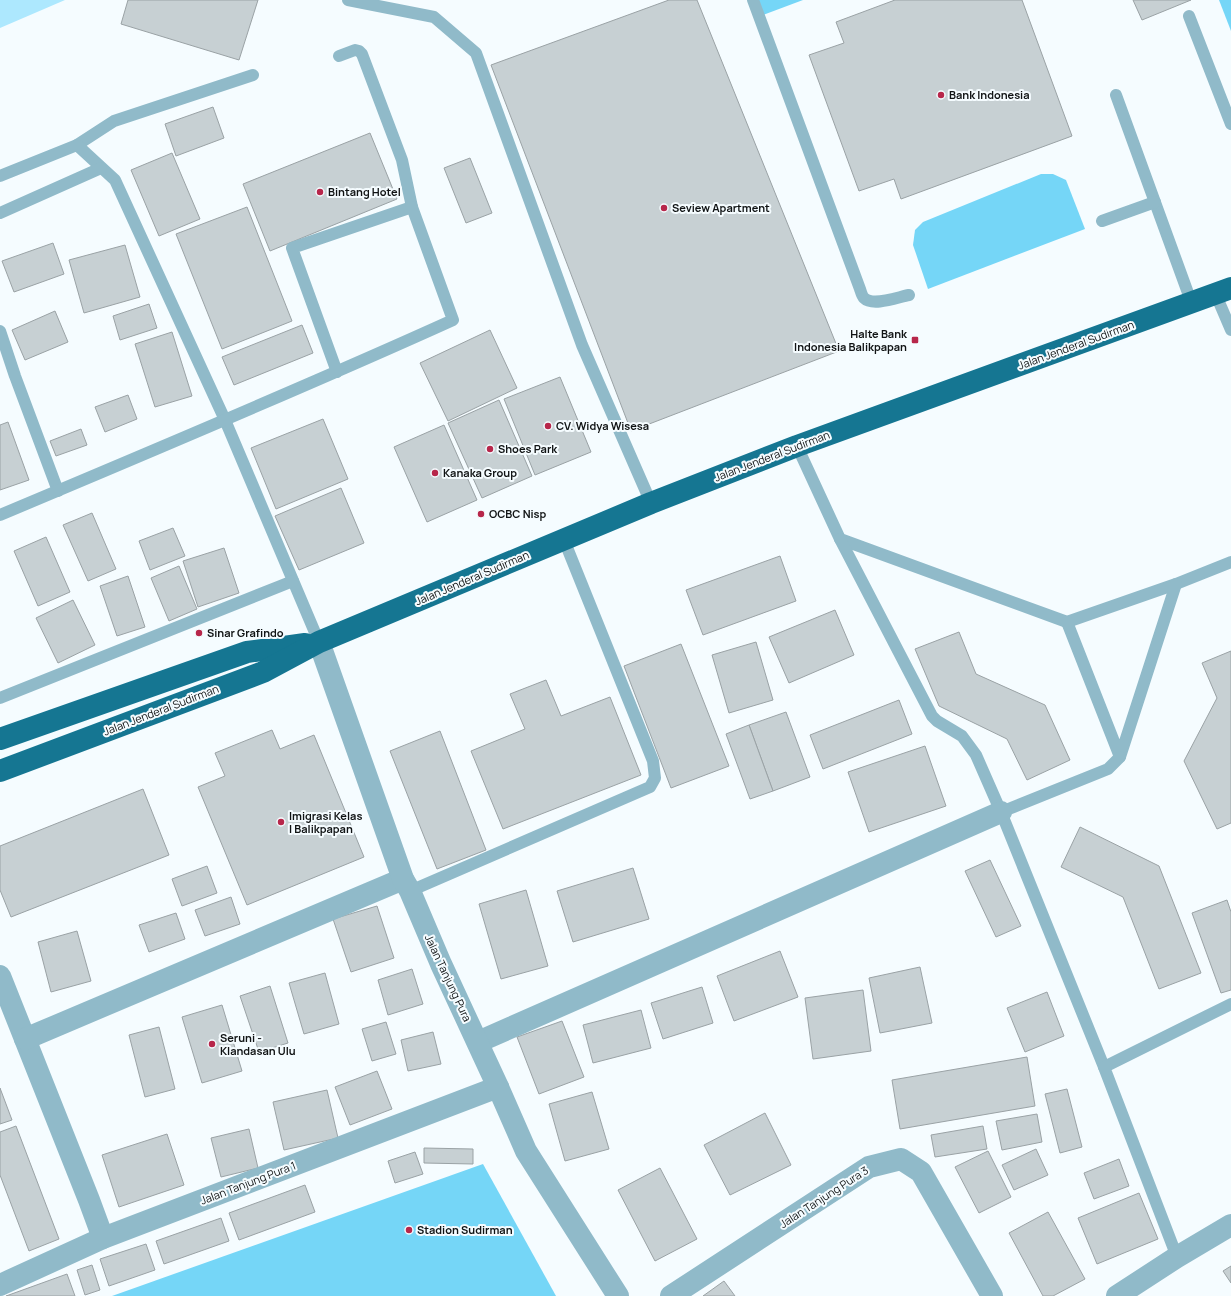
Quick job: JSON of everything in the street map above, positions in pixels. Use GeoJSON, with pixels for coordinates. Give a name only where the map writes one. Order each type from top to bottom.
{"type":"FeatureCollection","features":[{"type":"Feature","properties":{"kind":"highway","name":"Jalan Jenderal Sudirman"},"geometry":{"type":"LineString","coordinates":[[0,771],[263,672],[319,642],[650,503],[797,446],[1224,292]]}},
{"type":"Feature","properties":{"kind":"highway","name":"Jalan Jenderal Sudirman"},"geometry":{"type":"LineString","coordinates":[[0,739],[247,652],[319,642]]}},
{"type":"Feature","properties":{"kind":"street","name":"Jalan Tanjung Pura"},"geometry":{"type":"LineString","coordinates":[[319,642],[406,885],[526,1151],[618,1296]]}},
{"type":"Feature","properties":{"kind":"street"},"geometry":{"type":"LineString","coordinates":[[478,1042],[1002,812]]}},
{"type":"Feature","properties":{"kind":"street"},"geometry":{"type":"LineString","coordinates":[[25,1039],[406,885]]}},
{"type":"Feature","properties":{"kind":"street"},"geometry":{"type":"LineString","coordinates":[[0,976],[103,1238]]}},
{"type":"Feature","properties":{"kind":"street","name":"Jalan Tanjung Pura 1"},"geometry":{"type":"LineString","coordinates":[[0,1285],[103,1238],[498,1087]]}},
{"type":"Feature","properties":{"kind":"street","name":"Jalan Tanjung Pura 3"},"geometry":{"type":"LineString","coordinates":[[671,1296],[869,1167],[901,1159],[921,1172],[992,1296]]}},
{"type":"Feature","properties":{"kind":"street"},"geometry":{"type":"LineString","coordinates":[[1117,1296],[1177,1257],[1231,1225]]}},
{"type":"Feature","properties":{"kind":"lane"},"geometry":{"type":"LineString","coordinates":[[348,0],[434,17],[476,53],[582,345],[650,503]]}},
{"type":"Feature","properties":{"kind":"lane"},"geometry":{"type":"LineString","coordinates":[[753,0],[864,298],[872,302],[887,301],[909,294]]}},
{"type":"Feature","properties":{"kind":"lane"},"geometry":{"type":"LineString","coordinates":[[1190,16],[1231,124]]}},
{"type":"Feature","properties":{"kind":"lane"},"geometry":{"type":"LineString","coordinates":[[0,515],[337,372],[453,320],[412,207],[402,160],[362,54],[360,51],[355,50],[339,56]]}},
{"type":"Feature","properties":{"kind":"lane"},"geometry":{"type":"LineString","coordinates":[[0,176],[77,145],[114,121],[253,75]]}},
{"type":"Feature","properties":{"kind":"lane"},"geometry":{"type":"LineString","coordinates":[[1116,95],[1192,304]]}},
{"type":"Feature","properties":{"kind":"lane"},"geometry":{"type":"LineString","coordinates":[[77,145],[115,180],[225,420],[319,642]]}},
{"type":"Feature","properties":{"kind":"lane"},"geometry":{"type":"LineString","coordinates":[[0,213],[101,168]]}},
{"type":"Feature","properties":{"kind":"lane"},"geometry":{"type":"LineString","coordinates":[[1102,221],[1155,202]]}},
{"type":"Feature","properties":{"kind":"lane"},"geometry":{"type":"LineString","coordinates":[[337,372],[292,248],[412,207]]}},
{"type":"Feature","properties":{"kind":"lane"},"geometry":{"type":"LineString","coordinates":[[1224,292],[1231,330]]}},
{"type":"Feature","properties":{"kind":"lane"},"geometry":{"type":"LineString","coordinates":[[0,331],[15,376],[58,490]]}},
{"type":"Feature","properties":{"kind":"lane"},"geometry":{"type":"LineString","coordinates":[[797,446],[840,539],[932,716],[937,721],[962,736],[976,754],[1002,812],[1104,1067],[1177,1257]]}},
{"type":"Feature","properties":{"kind":"lane"},"geometry":{"type":"LineString","coordinates":[[840,539],[1067,622],[1176,584],[1231,562]]}},
{"type":"Feature","properties":{"kind":"lane"},"geometry":{"type":"LineString","coordinates":[[406,885],[650,787],[655,778],[653,761],[564,540]]}},
{"type":"Feature","properties":{"kind":"lane"},"geometry":{"type":"LineString","coordinates":[[0,698],[293,581]]}},
{"type":"Feature","properties":{"kind":"lane"},"geometry":{"type":"LineString","coordinates":[[1002,812],[1108,768],[1120,757],[1176,584]]}},
{"type":"Feature","properties":{"kind":"lane"},"geometry":{"type":"LineString","coordinates":[[1067,622],[1120,757]]}},
{"type":"Feature","properties":{"kind":"lane"},"geometry":{"type":"LineString","coordinates":[[1104,1067],[1231,1004]]}},
{"type":"Feature","properties":{"kind":"shaded area"},"geometry":{"type":"Polygon","coordinates":[[[0,0],[65,0],[0,28],[0,0]]]}},
{"type":"Feature","properties":{"kind":"shaded area"},"geometry":{"type":"Polygon","coordinates":[[[757,0],[803,0],[763,15],[757,0]]]}},
{"type":"Feature","properties":{"kind":"shaded area"},"geometry":{"type":"Polygon","coordinates":[[[1219,0],[1231,0],[1231,31],[1219,0]]]}},
{"type":"Feature","properties":{"kind":"shaded area"},"geometry":{"type":"Polygon","coordinates":[[[1041,174],[1053,174],[1066,180],[1085,229],[928,289],[913,245],[915,230],[923,222],[1041,174]]]}},
{"type":"Feature","properties":{"kind":"shaded area","name":"Stadion Sudirman"},"geometry":{"type":"Polygon","coordinates":[[[483,1164],[556,1296],[112,1296],[483,1164]]]}},
{"type":"Feature","properties":{"kind":"building"},"geometry":{"type":"Polygon","coordinates":[[[128,0],[258,0],[239,60],[121,24],[128,0]]]}},
{"type":"Feature","properties":{"kind":"building","name":"Seview Apartment"},"geometry":{"type":"Polygon","coordinates":[[[669,0],[697,0],[839,351],[631,431],[491,65],[669,0]]]}},
{"type":"Feature","properties":{"kind":"building","name":"Bank Indonesia"},"geometry":{"type":"Polygon","coordinates":[[[895,0],[1022,0],[1072,136],[901,199],[894,179],[859,191],[809,55],[844,43],[836,22],[895,0]]]}},
{"type":"Feature","properties":{"kind":"building"},"geometry":{"type":"Polygon","coordinates":[[[1133,0],[1191,0],[1142,20],[1133,0]]]}},
{"type":"Feature","properties":{"kind":"building"},"geometry":{"type":"Polygon","coordinates":[[[213,107],[224,138],[176,156],[165,124],[213,107]]]}},
{"type":"Feature","properties":{"kind":"building","name":"Bintang Hotel"},"geometry":{"type":"Polygon","coordinates":[[[370,133],[397,199],[270,251],[243,184],[370,133]]]}},
{"type":"Feature","properties":{"kind":"building"},"geometry":{"type":"Polygon","coordinates":[[[172,153],[200,219],[159,236],[131,170],[172,153]]]}},
{"type":"Feature","properties":{"kind":"building"},"geometry":{"type":"Polygon","coordinates":[[[470,158],[492,213],[466,223],[444,168],[470,158]]]}},
{"type":"Feature","properties":{"kind":"building"},"geometry":{"type":"Polygon","coordinates":[[[247,207],[292,321],[222,349],[176,234],[247,207]]]}},
{"type":"Feature","properties":{"kind":"building"},"geometry":{"type":"Polygon","coordinates":[[[53,243],[64,274],[14,292],[2,261],[53,243]]]}},
{"type":"Feature","properties":{"kind":"building"},"geometry":{"type":"Polygon","coordinates":[[[125,245],[140,297],[84,313],[69,260],[125,245]]]}},
{"type":"Feature","properties":{"kind":"building"},"geometry":{"type":"Polygon","coordinates":[[[149,304],[157,328],[120,340],[113,316],[149,304]]]}},
{"type":"Feature","properties":{"kind":"building"},"geometry":{"type":"Polygon","coordinates":[[[55,311],[68,342],[25,360],[12,330],[55,311]]]}},
{"type":"Feature","properties":{"kind":"building"},"geometry":{"type":"Polygon","coordinates":[[[302,325],[313,353],[234,385],[222,357],[302,325]]]}},
{"type":"Feature","properties":{"kind":"building"},"geometry":{"type":"Polygon","coordinates":[[[490,330],[517,388],[448,421],[420,363],[490,330]]]}},
{"type":"Feature","properties":{"kind":"building"},"geometry":{"type":"Polygon","coordinates":[[[172,332],[192,396],[155,407],[135,344],[172,332]]]}},
{"type":"Feature","properties":{"kind":"building","name":"CV. Widya Wisesa"},"geometry":{"type":"Polygon","coordinates":[[[560,377],[591,452],[535,475],[504,399],[560,377]]]}},
{"type":"Feature","properties":{"kind":"building"},"geometry":{"type":"Polygon","coordinates":[[[128,395],[137,419],[105,432],[95,407],[128,395]]]}},
{"type":"Feature","properties":{"kind":"building","name":"Shoes Park"},"geometry":{"type":"Polygon","coordinates":[[[499,400],[532,476],[482,498],[448,423],[499,400]]]}},
{"type":"Feature","properties":{"kind":"building"},"geometry":{"type":"Polygon","coordinates":[[[323,419],[348,479],[276,509],[251,448],[323,419]]]}},
{"type":"Feature","properties":{"kind":"building"},"geometry":{"type":"Polygon","coordinates":[[[8,422],[29,480],[0,490],[0,425],[8,422]]]}},
{"type":"Feature","properties":{"kind":"building","name":"Kanaka Group"},"geometry":{"type":"Polygon","coordinates":[[[444,425],[477,500],[427,522],[394,447],[444,425]]]}},
{"type":"Feature","properties":{"kind":"building"},"geometry":{"type":"Polygon","coordinates":[[[81,429],[87,445],[56,456],[50,441],[81,429]]]}},
{"type":"Feature","properties":{"kind":"building"},"geometry":{"type":"Polygon","coordinates":[[[341,488],[364,543],[299,570],[275,516],[341,488]]]}},
{"type":"Feature","properties":{"kind":"building"},"geometry":{"type":"Polygon","coordinates":[[[92,513],[116,569],[88,581],[63,525],[92,513]]]}},
{"type":"Feature","properties":{"kind":"building"},"geometry":{"type":"Polygon","coordinates":[[[173,528],[185,556],[150,570],[139,541],[173,528]]]}},
{"type":"Feature","properties":{"kind":"building"},"geometry":{"type":"Polygon","coordinates":[[[46,537],[70,592],[38,606],[14,551],[46,537]]]}},
{"type":"Feature","properties":{"kind":"building"},"geometry":{"type":"Polygon","coordinates":[[[224,548],[239,593],[198,607],[183,561],[224,548]]]}},
{"type":"Feature","properties":{"kind":"building"},"geometry":{"type":"Polygon","coordinates":[[[780,556],[796,601],[703,635],[686,590],[780,556]]]}},
{"type":"Feature","properties":{"kind":"building"},"geometry":{"type":"Polygon","coordinates":[[[179,566],[197,609],[169,621],[151,578],[179,566]]]}},
{"type":"Feature","properties":{"kind":"building"},"geometry":{"type":"Polygon","coordinates":[[[128,576],[145,627],[117,636],[100,586],[128,576]]]}},
{"type":"Feature","properties":{"kind":"building"},"geometry":{"type":"Polygon","coordinates":[[[73,600],[95,645],[58,663],[36,618],[73,600]]]}},
{"type":"Feature","properties":{"kind":"building"},"geometry":{"type":"Polygon","coordinates":[[[835,610],[854,655],[789,683],[769,637],[835,610]]]}},
{"type":"Feature","properties":{"kind":"building"},"geometry":{"type":"Polygon","coordinates":[[[959,632],[976,674],[1045,705],[1070,760],[1027,780],[1007,739],[939,706],[915,649],[959,632]]]}},
{"type":"Feature","properties":{"kind":"building"},"geometry":{"type":"Polygon","coordinates":[[[756,642],[773,700],[729,713],[712,655],[756,642]]]}},
{"type":"Feature","properties":{"kind":"building"},"geometry":{"type":"Polygon","coordinates":[[[681,644],[729,766],[671,788],[624,666],[681,644]]]}},
{"type":"Feature","properties":{"kind":"building"},"geometry":{"type":"Polygon","coordinates":[[[1231,651],[1231,823],[1217,829],[1184,761],[1217,698],[1202,663],[1231,651]]]}},
{"type":"Feature","properties":{"kind":"building"},"geometry":{"type":"Polygon","coordinates":[[[546,680],[561,716],[610,697],[641,775],[503,829],[471,751],[525,729],[510,694],[546,680]]]}},
{"type":"Feature","properties":{"kind":"building"},"geometry":{"type":"Polygon","coordinates":[[[899,700],[912,734],[823,769],[810,735],[899,700]]]}},
{"type":"Feature","properties":{"kind":"building"},"geometry":{"type":"Polygon","coordinates":[[[786,712],[810,777],[773,791],[749,725],[786,712]]]}},
{"type":"Feature","properties":{"kind":"building"},"geometry":{"type":"Polygon","coordinates":[[[749,725],[773,791],[750,799],[726,734],[749,725]]]}},
{"type":"Feature","properties":{"kind":"building","name":"Imigrasi Kelas I Balikpapan"},"geometry":{"type":"Polygon","coordinates":[[[272,730],[280,749],[314,735],[364,857],[247,905],[198,787],[225,776],[215,753],[272,730]]]}},
{"type":"Feature","properties":{"kind":"building"},"geometry":{"type":"Polygon","coordinates":[[[440,731],[486,850],[437,869],[390,751],[440,731]]]}},
{"type":"Feature","properties":{"kind":"building"},"geometry":{"type":"Polygon","coordinates":[[[925,746],[946,806],[869,832],[848,772],[925,746]]]}},
{"type":"Feature","properties":{"kind":"building"},"geometry":{"type":"Polygon","coordinates":[[[143,789],[169,855],[11,917],[0,890],[0,846],[143,789]]]}},
{"type":"Feature","properties":{"kind":"building"},"geometry":{"type":"Polygon","coordinates":[[[1080,827],[1159,866],[1201,973],[1159,989],[1123,897],[1061,867],[1080,827]]]}},
{"type":"Feature","properties":{"kind":"building"},"geometry":{"type":"Polygon","coordinates":[[[990,860],[1021,926],[996,937],[965,871],[990,860]]]}},
{"type":"Feature","properties":{"kind":"building"},"geometry":{"type":"Polygon","coordinates":[[[207,866],[217,893],[182,906],[172,879],[207,866]]]}},
{"type":"Feature","properties":{"kind":"building"},"geometry":{"type":"Polygon","coordinates":[[[633,868],[649,919],[573,942],[557,891],[633,868]]]}},
{"type":"Feature","properties":{"kind":"building"},"geometry":{"type":"Polygon","coordinates":[[[526,890],[548,966],[501,979],[479,904],[526,890]]]}},
{"type":"Feature","properties":{"kind":"building"},"geometry":{"type":"Polygon","coordinates":[[[231,897],[240,924],[205,936],[195,910],[231,897]]]}},
{"type":"Feature","properties":{"kind":"building"},"geometry":{"type":"Polygon","coordinates":[[[1227,900],[1231,912],[1231,990],[1221,993],[1192,913],[1227,900]]]}},
{"type":"Feature","properties":{"kind":"building"},"geometry":{"type":"Polygon","coordinates":[[[377,906],[394,958],[351,972],[333,919],[377,906]]]}},
{"type":"Feature","properties":{"kind":"building"},"geometry":{"type":"Polygon","coordinates":[[[176,913],[185,939],[149,952],[139,925],[176,913]]]}},
{"type":"Feature","properties":{"kind":"building"},"geometry":{"type":"Polygon","coordinates":[[[77,931],[91,981],[51,992],[38,942],[77,931]]]}},
{"type":"Feature","properties":{"kind":"building"},"geometry":{"type":"Polygon","coordinates":[[[780,951],[798,997],[734,1021],[717,976],[780,951]]]}},
{"type":"Feature","properties":{"kind":"building"},"geometry":{"type":"Polygon","coordinates":[[[920,967],[932,1023],[880,1033],[869,978],[920,967]]]}},
{"type":"Feature","properties":{"kind":"building"},"geometry":{"type":"Polygon","coordinates":[[[412,969],[423,1004],[388,1015],[378,980],[412,969]]]}},
{"type":"Feature","properties":{"kind":"building"},"geometry":{"type":"Polygon","coordinates":[[[325,973],[339,1024],[304,1034],[289,983],[325,973]]]}},
{"type":"Feature","properties":{"kind":"building"},"geometry":{"type":"Polygon","coordinates":[[[270,986],[288,1043],[259,1052],[240,996],[270,986]]]}},
{"type":"Feature","properties":{"kind":"building"},"geometry":{"type":"Polygon","coordinates":[[[702,987],[713,1023],[663,1039],[651,1003],[702,987]]]}},
{"type":"Feature","properties":{"kind":"building"},"geometry":{"type":"Polygon","coordinates":[[[863,990],[871,1051],[813,1059],[805,998],[863,990]]]}},
{"type":"Feature","properties":{"kind":"building"},"geometry":{"type":"Polygon","coordinates":[[[1047,992],[1064,1036],[1025,1052],[1007,1008],[1047,992]]]}},
{"type":"Feature","properties":{"kind":"building","name":"Seruni - Klandasan Ulu"},"geometry":{"type":"Polygon","coordinates":[[[222,1005],[242,1071],[202,1083],[182,1017],[222,1005]]]}},
{"type":"Feature","properties":{"kind":"building"},"geometry":{"type":"Polygon","coordinates":[[[641,1010],[651,1048],[593,1063],[583,1025],[641,1010]]]}},
{"type":"Feature","properties":{"kind":"building"},"geometry":{"type":"Polygon","coordinates":[[[562,1021],[584,1077],[539,1094],[517,1037],[562,1021]]]}},
{"type":"Feature","properties":{"kind":"building"},"geometry":{"type":"Polygon","coordinates":[[[386,1022],[396,1054],[372,1061],[362,1029],[386,1022]]]}},
{"type":"Feature","properties":{"kind":"building"},"geometry":{"type":"Polygon","coordinates":[[[159,1027],[175,1089],[145,1097],[129,1035],[159,1027]]]}},
{"type":"Feature","properties":{"kind":"building"},"geometry":{"type":"Polygon","coordinates":[[[433,1032],[441,1064],[408,1071],[401,1040],[433,1032]]]}},
{"type":"Feature","properties":{"kind":"building"},"geometry":{"type":"Polygon","coordinates":[[[1027,1057],[1035,1106],[900,1129],[892,1080],[1027,1057]]]}},
{"type":"Feature","properties":{"kind":"building"},"geometry":{"type":"Polygon","coordinates":[[[377,1071],[392,1109],[350,1125],[335,1087],[377,1071]]]}},
{"type":"Feature","properties":{"kind":"building"},"geometry":{"type":"Polygon","coordinates":[[[0,1088],[12,1120],[0,1124],[0,1088]]]}},
{"type":"Feature","properties":{"kind":"building"},"geometry":{"type":"Polygon","coordinates":[[[1067,1089],[1082,1147],[1060,1153],[1045,1094],[1067,1089]]]}},
{"type":"Feature","properties":{"kind":"building"},"geometry":{"type":"Polygon","coordinates":[[[327,1090],[338,1138],[284,1150],[273,1102],[327,1090]]]}},
{"type":"Feature","properties":{"kind":"building"},"geometry":{"type":"Polygon","coordinates":[[[592,1092],[609,1149],[565,1161],[549,1104],[592,1092]]]}},
{"type":"Feature","properties":{"kind":"building"},"geometry":{"type":"Polygon","coordinates":[[[765,1113],[791,1165],[730,1195],[704,1145],[765,1113]]]}},
{"type":"Feature","properties":{"kind":"building"},"geometry":{"type":"Polygon","coordinates":[[[1037,1114],[1042,1142],[1002,1150],[996,1121],[1037,1114]]]}},
{"type":"Feature","properties":{"kind":"building"},"geometry":{"type":"Polygon","coordinates":[[[16,1126],[59,1239],[29,1251],[0,1175],[0,1132],[16,1126]]]}},
{"type":"Feature","properties":{"kind":"building"},"geometry":{"type":"Polygon","coordinates":[[[983,1126],[987,1149],[935,1157],[931,1135],[983,1126]]]}},
{"type":"Feature","properties":{"kind":"building"},"geometry":{"type":"Polygon","coordinates":[[[249,1129],[258,1168],[221,1177],[211,1138],[249,1129]]]}},
{"type":"Feature","properties":{"kind":"building"},"geometry":{"type":"Polygon","coordinates":[[[167,1134],[184,1185],[119,1207],[102,1155],[167,1134]]]}},
{"type":"Feature","properties":{"kind":"building"},"geometry":{"type":"Polygon","coordinates":[[[424,1148],[473,1149],[473,1164],[424,1163],[424,1148]]]}},
{"type":"Feature","properties":{"kind":"building"},"geometry":{"type":"Polygon","coordinates":[[[1036,1149],[1048,1175],[1014,1190],[1002,1165],[1036,1149]]]}},
{"type":"Feature","properties":{"kind":"building"},"geometry":{"type":"Polygon","coordinates":[[[988,1151],[1011,1197],[979,1213],[955,1167],[988,1151]]]}},
{"type":"Feature","properties":{"kind":"building"},"geometry":{"type":"Polygon","coordinates":[[[415,1152],[423,1174],[395,1183],[388,1161],[415,1152]]]}},
{"type":"Feature","properties":{"kind":"building"},"geometry":{"type":"Polygon","coordinates":[[[1119,1159],[1129,1186],[1094,1199],[1084,1173],[1119,1159]]]}},
{"type":"Feature","properties":{"kind":"building"},"geometry":{"type":"Polygon","coordinates":[[[660,1168],[697,1239],[655,1261],[618,1190],[660,1168]]]}},
{"type":"Feature","properties":{"kind":"building"},"geometry":{"type":"Polygon","coordinates":[[[305,1185],[315,1212],[239,1240],[229,1213],[305,1185]]]}},
{"type":"Feature","properties":{"kind":"building"},"geometry":{"type":"Polygon","coordinates":[[[1139,1193],[1158,1239],[1097,1264],[1078,1218],[1139,1193]]]}},
{"type":"Feature","properties":{"kind":"building"},"geometry":{"type":"Polygon","coordinates":[[[1048,1212],[1085,1279],[1053,1296],[1043,1296],[1009,1233],[1048,1212]]]}},
{"type":"Feature","properties":{"kind":"building"},"geometry":{"type":"Polygon","coordinates":[[[221,1218],[229,1241],[164,1264],[156,1241],[221,1218]]]}},
{"type":"Feature","properties":{"kind":"building"},"geometry":{"type":"Polygon","coordinates":[[[146,1244],[155,1270],[109,1286],[100,1259],[146,1244]]]}},
{"type":"Feature","properties":{"kind":"building"},"geometry":{"type":"Polygon","coordinates":[[[92,1265],[100,1290],[85,1295],[77,1270],[92,1265]]]}},
{"type":"Feature","properties":{"kind":"building"},"geometry":{"type":"Polygon","coordinates":[[[1231,1266],[1231,1283],[1223,1271],[1231,1266]]]}},
{"type":"Feature","properties":{"kind":"building"},"geometry":{"type":"Polygon","coordinates":[[[67,1274],[75,1296],[6,1296],[67,1274]]]}},
{"type":"Feature","properties":{"kind":"building"},"geometry":{"type":"Polygon","coordinates":[[[724,1281],[735,1296],[703,1296],[724,1281]]]}},
{"type":"Feature","properties":{"kind":"place","name":"Bank Indonesia"},"geometry":{"type":"Point","coordinates":[941,95]}},
{"type":"Feature","properties":{"kind":"place","name":"Bintang Hotel"},"geometry":{"type":"Point","coordinates":[320,192]}},
{"type":"Feature","properties":{"kind":"place","name":"Seview Apartment"},"geometry":{"type":"Point","coordinates":[664,208]}},
{"type":"Feature","properties":{"kind":"place","name":"Halte Bank Indonesia Balikpapan"},"geometry":{"type":"Point","coordinates":[915,340]}},
{"type":"Feature","properties":{"kind":"place","name":"CV. Widya Wisesa"},"geometry":{"type":"Point","coordinates":[548,426]}},
{"type":"Feature","properties":{"kind":"place","name":"Shoes Park"},"geometry":{"type":"Point","coordinates":[490,449]}},
{"type":"Feature","properties":{"kind":"place","name":"Kanaka Group"},"geometry":{"type":"Point","coordinates":[435,473]}},
{"type":"Feature","properties":{"kind":"place","name":"OCBC Nisp"},"geometry":{"type":"Point","coordinates":[481,514]}},
{"type":"Feature","properties":{"kind":"place","name":"Sinar Grafindo"},"geometry":{"type":"Point","coordinates":[199,633]}},
{"type":"Feature","properties":{"kind":"place","name":"Imigrasi Kelas I Balikpapan"},"geometry":{"type":"Point","coordinates":[281,822]}},
{"type":"Feature","properties":{"kind":"place","name":"Seruni - Klandasan Ulu"},"geometry":{"type":"Point","coordinates":[212,1044]}},
{"type":"Feature","properties":{"kind":"place","name":"Stadion Sudirman"},"geometry":{"type":"Point","coordinates":[409,1230]}}]}
